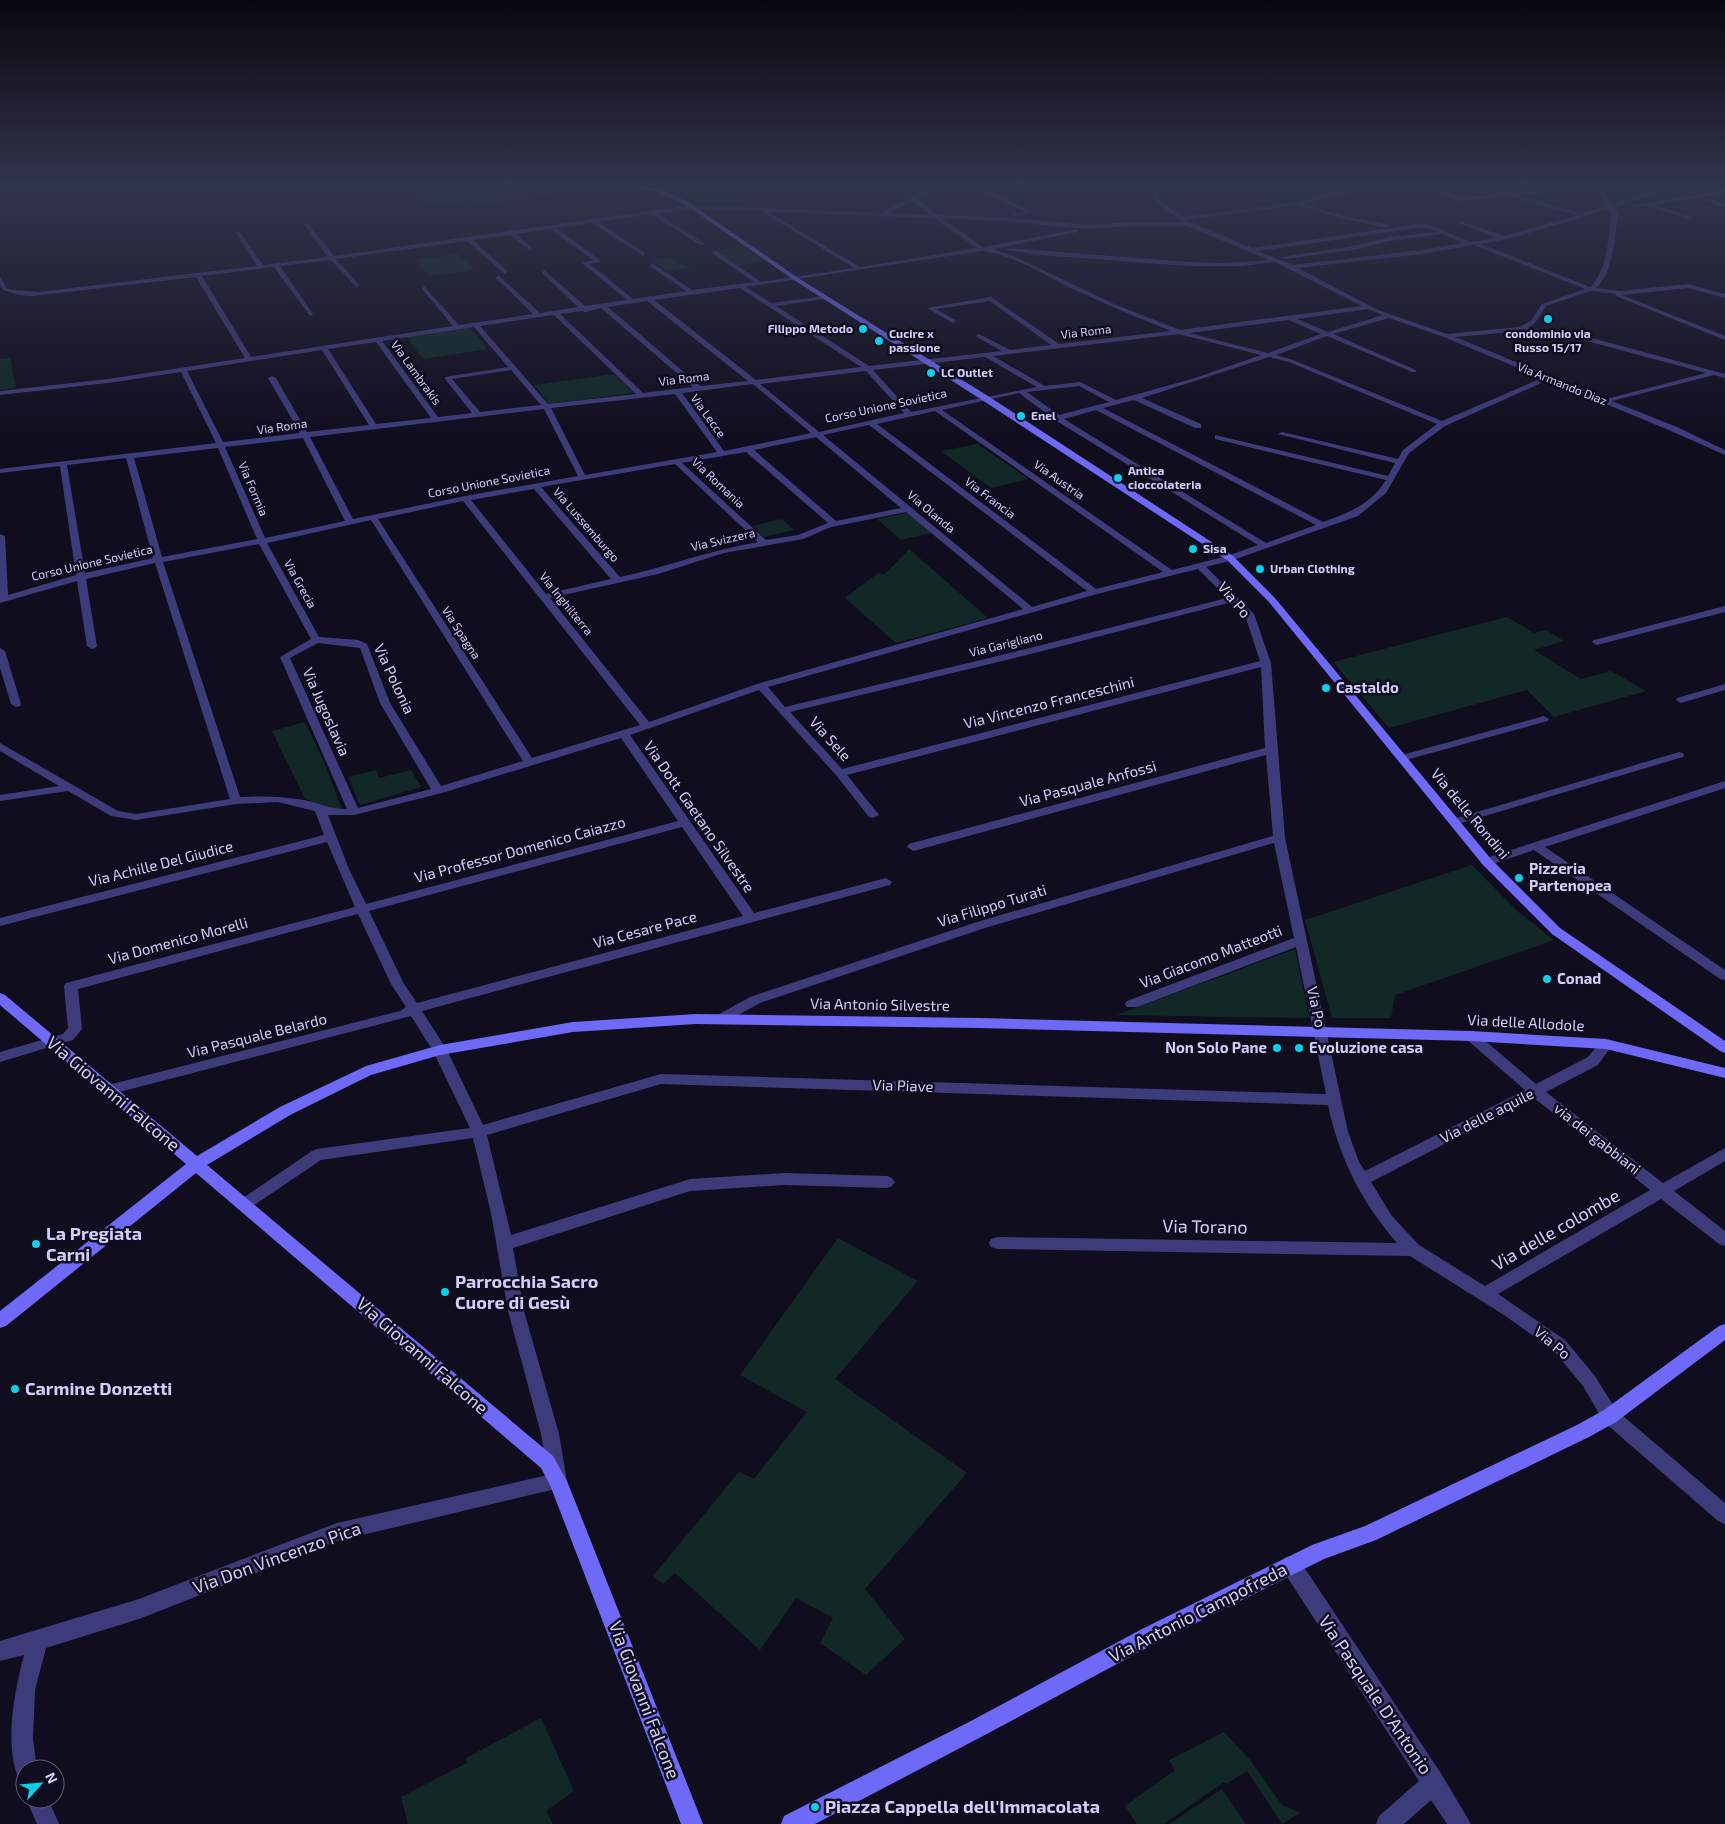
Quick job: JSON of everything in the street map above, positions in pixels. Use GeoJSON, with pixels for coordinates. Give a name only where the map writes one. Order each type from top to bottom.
{"type":"FeatureCollection","features":[{"type":"Feature","properties":{"kind":"street"},"geometry":{"type":"LineString","coordinates":[[0,279],[5,289],[19,295],[28,295],[242,269]]}},
{"type":"Feature","properties":{"kind":"street"},"geometry":{"type":"LineString","coordinates":[[279,269],[310,314]]}},
{"type":"Feature","properties":{"kind":"street"},"geometry":{"type":"LineString","coordinates":[[342,269],[357,286]]}},
{"type":"Feature","properties":{"kind":"street"},"geometry":{"type":"LineString","coordinates":[[502,269],[505,272]]}},
{"type":"Feature","properties":{"kind":"street"},"geometry":{"type":"LineString","coordinates":[[593,269],[633,302]]}},
{"type":"Feature","properties":{"kind":"street"},"geometry":{"type":"LineString","coordinates":[[658,269],[691,292]]}},
{"type":"Feature","properties":{"kind":"street"},"geometry":{"type":"LineString","coordinates":[[739,269],[760,284]]}},
{"type":"Feature","properties":{"kind":"street","name":"Via delle Rondini"},"geometry":{"type":"LineString","coordinates":[[782,269],[925,362],[985,398],[1230,558],[1272,600],[1487,862],[1556,932],[1725,1048]]}},
{"type":"Feature","properties":{"kind":"street"},"geometry":{"type":"LineString","coordinates":[[0,393],[108,381],[323,347],[584,310],[691,292],[742,287],[852,269]]}},
{"type":"Feature","properties":{"kind":"street"},"geometry":{"type":"LineString","coordinates":[[1040,269],[1093,296],[1180,332],[1291,361],[1442,424]]}},
{"type":"Feature","properties":{"kind":"street","name":"Via Armando Diaz"},"geometry":{"type":"LineString","coordinates":[[1296,269],[1388,316],[1446,336],[1674,429],[1725,453]]}},
{"type":"Feature","properties":{"kind":"street"},"geometry":{"type":"LineString","coordinates":[[1540,269],[1591,289],[1612,293],[1725,338]]}},
{"type":"Feature","properties":{"kind":"street"},"geometry":{"type":"LineString","coordinates":[[1521,329],[1533,322],[1544,305],[1591,289],[1601,280],[1604,269]]}},
{"type":"Feature","properties":{"kind":"street"},"geometry":{"type":"LineString","coordinates":[[544,272],[584,310]]}},
{"type":"Feature","properties":{"kind":"street"},"geometry":{"type":"LineString","coordinates":[[198,274],[249,359]]}},
{"type":"Feature","properties":{"kind":"street"},"geometry":{"type":"LineString","coordinates":[[498,277],[539,316]]}},
{"type":"Feature","properties":{"kind":"street"},"geometry":{"type":"LineString","coordinates":[[1612,293],[1688,286],[1725,296]]}},
{"type":"Feature","properties":{"kind":"street"},"geometry":{"type":"LineString","coordinates":[[742,287],[868,369],[909,414]]}},
{"type":"Feature","properties":{"kind":"street"},"geometry":{"type":"LineString","coordinates":[[424,288],[458,328]]}},
{"type":"Feature","properties":{"kind":"street"},"geometry":{"type":"LineString","coordinates":[[771,305],[824,297]]}},
{"type":"Feature","properties":{"kind":"street","name":"Via Olanda"},"geometry":{"type":"LineString","coordinates":[[649,299],[754,382],[1030,610]]}},
{"type":"Feature","properties":{"kind":"street"},"geometry":{"type":"LineString","coordinates":[[953,321],[930,308],[991,299],[1057,346]]}},
{"type":"Feature","properties":{"kind":"street"},"geometry":{"type":"LineString","coordinates":[[603,306],[699,389]]}},
{"type":"Feature","properties":{"kind":"street","name":"Via Roma"},"geometry":{"type":"LineString","coordinates":[[0,471],[1180,332],[1371,307]]}},
{"type":"Feature","properties":{"kind":"street"},"geometry":{"type":"LineString","coordinates":[[556,314],[642,396]]}},
{"type":"Feature","properties":{"kind":"street"},"geometry":{"type":"LineString","coordinates":[[1058,418],[1136,398],[1267,355],[1343,327],[1388,316]]}},
{"type":"Feature","properties":{"kind":"street"},"geometry":{"type":"LineString","coordinates":[[1290,318],[1414,371]]}},
{"type":"Feature","properties":{"kind":"street"},"geometry":{"type":"LineString","coordinates":[[476,326],[547,407],[582,477]]}},
{"type":"Feature","properties":{"kind":"street"},"geometry":{"type":"LineString","coordinates":[[1446,336],[1521,329],[1588,339],[1725,376]]}},
{"type":"Feature","properties":{"kind":"street"},"geometry":{"type":"LineString","coordinates":[[979,336],[1009,352]]}},
{"type":"Feature","properties":{"kind":"street","name":"Via Lambrakis"},"geometry":{"type":"LineString","coordinates":[[377,339],[436,420]]}},
{"type":"Feature","properties":{"kind":"street"},"geometry":{"type":"LineString","coordinates":[[323,347],[374,427]]}},
{"type":"Feature","properties":{"kind":"street"},"geometry":{"type":"LineString","coordinates":[[986,355],[1044,388]]}},
{"type":"Feature","properties":{"kind":"street"},"geometry":{"type":"LineString","coordinates":[[478,415],[447,378],[514,368]]}},
{"type":"Feature","properties":{"kind":"street"},"geometry":{"type":"LineString","coordinates":[[183,369],[221,446]]}},
{"type":"Feature","properties":{"kind":"street"},"geometry":{"type":"LineString","coordinates":[[1605,401],[1725,370]]}},
{"type":"Feature","properties":{"kind":"street"},"geometry":{"type":"LineString","coordinates":[[272,378],[305,435],[350,522]]}},
{"type":"Feature","properties":{"kind":"street"},"geometry":{"type":"LineString","coordinates":[[0,746],[116,814],[136,818],[236,800],[278,799],[332,813],[354,812],[438,791],[647,726],[761,686],[1094,592],[1230,558],[1324,526],[1355,514],[1373,501],[1383,491],[1388,478],[1406,452],[1442,424],[1547,378]]}},
{"type":"Feature","properties":{"kind":"street","name":"Corso Unione Sovietica"},"geometry":{"type":"LineString","coordinates":[[2,599],[81,577],[158,560],[262,541],[465,498],[748,449],[985,398],[1080,384],[1115,403]]}},
{"type":"Feature","properties":{"kind":"street","name":"Via Lecce"},"geometry":{"type":"LineString","coordinates":[[677,391],[722,454]]}},
{"type":"Feature","properties":{"kind":"street"},"geometry":{"type":"LineString","coordinates":[[1020,392],[1058,418],[1265,546]]}},
{"type":"Feature","properties":{"kind":"street"},"geometry":{"type":"LineString","coordinates":[[1136,398],[1198,426]]}},
{"type":"Feature","properties":{"kind":"street","name":"Via Austria"},"geometry":{"type":"LineString","coordinates":[[934,408],[1169,572]]}},
{"type":"Feature","properties":{"kind":"street"},"geometry":{"type":"LineString","coordinates":[[1097,408],[1324,526]]}},
{"type":"Feature","properties":{"kind":"street","name":"Via Francia"},"geometry":{"type":"LineString","coordinates":[[871,422],[1094,592]]}},
{"type":"Feature","properties":{"kind":"street"},"geometry":{"type":"LineString","coordinates":[[1282,434],[1399,462]]}},
{"type":"Feature","properties":{"kind":"street"},"geometry":{"type":"LineString","coordinates":[[1218,438],[1388,478]]}},
{"type":"Feature","properties":{"kind":"street","name":"Via Formia"},"geometry":{"type":"LineString","coordinates":[[221,446],[262,541]]}},
{"type":"Feature","properties":{"kind":"street"},"geometry":{"type":"LineString","coordinates":[[748,449],[834,524]]}},
{"type":"Feature","properties":{"kind":"street"},"geometry":{"type":"LineString","coordinates":[[129,455],[158,560],[236,800]]}},
{"type":"Feature","properties":{"kind":"street","name":"Via Romania"},"geometry":{"type":"LineString","coordinates":[[677,462],[764,543]]}},
{"type":"Feature","properties":{"kind":"street"},"geometry":{"type":"LineString","coordinates":[[63,464],[92,646]]}},
{"type":"Feature","properties":{"kind":"street","name":"Via Lussemburgo"},"geometry":{"type":"LineString","coordinates":[[535,485],[618,581]]}},
{"type":"Feature","properties":{"kind":"street","name":"Via Inghilterra"},"geometry":{"type":"LineString","coordinates":[[465,498],[647,726]]}},
{"type":"Feature","properties":{"kind":"street","name":"Via Svizzera"},"geometry":{"type":"LineString","coordinates":[[544,597],[655,572],[722,551],[800,537],[834,524],[908,509]]}},
{"type":"Feature","properties":{"kind":"street","name":"Via Spagna"},"geometry":{"type":"LineString","coordinates":[[373,517],[529,762]]}},
{"type":"Feature","properties":{"kind":"street"},"geometry":{"type":"LineString","coordinates":[[1,536],[2,599]]}},
{"type":"Feature","properties":{"kind":"street","name":"Via Grecia"},"geometry":{"type":"LineString","coordinates":[[262,541],[316,640]]}},
{"type":"Feature","properties":{"kind":"street","name":"Via Po"},"geometry":{"type":"LineString","coordinates":[[1199,565],[1249,614],[1266,663],[1270,750],[1279,838],[1341,1132],[1352,1163],[1361,1180],[1386,1220],[1413,1250],[1484,1294],[1559,1345],[1589,1381],[1610,1416],[1725,1515]]}},
{"type":"Feature","properties":{"kind":"street","name":"Via Garigliano"},"geometry":{"type":"LineString","coordinates":[[784,710],[1031,651],[1234,599]]}},
{"type":"Feature","properties":{"kind":"street"},"geometry":{"type":"LineString","coordinates":[[1597,642],[1725,609]]}},
{"type":"Feature","properties":{"kind":"street","name":"Via Polonia"},"geometry":{"type":"LineString","coordinates":[[316,640],[358,642],[364,646],[386,703],[438,791]]}},
{"type":"Feature","properties":{"kind":"street","name":"Via Jugoslavia"},"geometry":{"type":"LineString","coordinates":[[316,640],[285,657],[354,812]]}},
{"type":"Feature","properties":{"kind":"street"},"geometry":{"type":"LineString","coordinates":[[0,651],[16,704]]}},
{"type":"Feature","properties":{"kind":"street","name":"Via Vincenzo Franceschini"},"geometry":{"type":"LineString","coordinates":[[840,773],[1266,663]]}},
{"type":"Feature","properties":{"kind":"street","name":"Via Sele"},"geometry":{"type":"LineString","coordinates":[[761,686],[840,773],[873,815]]}},
{"type":"Feature","properties":{"kind":"street"},"geometry":{"type":"LineString","coordinates":[[1681,700],[1725,687]]}},
{"type":"Feature","properties":{"kind":"street"},"geometry":{"type":"LineString","coordinates":[[1402,758],[1544,719]]}},
{"type":"Feature","properties":{"kind":"street","name":"Via Dott. Gaetano Silvestre"},"geometry":{"type":"LineString","coordinates":[[623,733],[751,918]]}},
{"type":"Feature","properties":{"kind":"street","name":"Via Pasquale Anfossi"},"geometry":{"type":"LineString","coordinates":[[913,847],[1270,750]]}},
{"type":"Feature","properties":{"kind":"street"},"geometry":{"type":"LineString","coordinates":[[1454,822],[1679,755]]}},
{"type":"Feature","properties":{"kind":"street"},"geometry":{"type":"LineString","coordinates":[[1487,862],[1725,784]]}},
{"type":"Feature","properties":{"kind":"street"},"geometry":{"type":"LineString","coordinates":[[0,798],[71,787]]}},
{"type":"Feature","properties":{"kind":"street"},"geometry":{"type":"LineString","coordinates":[[320,809],[343,870],[398,984],[412,1009],[440,1050],[479,1132],[504,1244],[516,1311],[550,1434],[558,1481]]}},
{"type":"Feature","properties":{"kind":"street","name":"Via Professor Domenico Caiazzo"},"geometry":{"type":"LineString","coordinates":[[363,909],[685,823]]}},
{"type":"Feature","properties":{"kind":"street","name":"Via Achille Del Giudice"},"geometry":{"type":"LineString","coordinates":[[0,922],[331,837]]}},
{"type":"Feature","properties":{"kind":"street","name":"Via Filippo Turati"},"geometry":{"type":"LineString","coordinates":[[719,1020],[755,1000],[981,925],[1279,838]]}},
{"type":"Feature","properties":{"kind":"street"},"geometry":{"type":"LineString","coordinates":[[1536,846],[1725,976]]}},
{"type":"Feature","properties":{"kind":"street","name":"Via Cesare Pace"},"geometry":{"type":"LineString","coordinates":[[412,1009],[886,882]]}},
{"type":"Feature","properties":{"kind":"street","name":"Via Domenico Morelli"},"geometry":{"type":"LineString","coordinates":[[52,1043],[68,1037],[75,1029],[71,986],[363,909]]}},
{"type":"Feature","properties":{"kind":"street","name":"Via Giacomo Matteotti"},"geometry":{"type":"LineString","coordinates":[[1132,1004],[1302,940]]}},
{"type":"Feature","properties":{"kind":"street","name":"Via Giovanni Falcone"},"geometry":{"type":"LineString","coordinates":[[0,998],[245,1204],[546,1462],[558,1481],[692,1824]]}},
{"type":"Feature","properties":{"kind":"street","name":"Via Pasquale Belardo"},"geometry":{"type":"LineString","coordinates":[[108,1090],[333,1033],[404,1014],[412,1009]]}},
{"type":"Feature","properties":{"kind":"street","name":"Via Antonio Silvestre"},"geometry":{"type":"LineString","coordinates":[[0,1321],[196,1164],[285,1112],[336,1085],[366,1071],[440,1050],[573,1027],[719,1020],[979,1023],[1321,1031]]}},
{"type":"Feature","properties":{"kind":"street","name":"Via delle Allodole"},"geometry":{"type":"LineString","coordinates":[[1321,1031],[1471,1036],[1606,1044],[1725,1073]]}},
{"type":"Feature","properties":{"kind":"street","name":"via dei gabbiani"},"geometry":{"type":"LineString","coordinates":[[1471,1036],[1535,1091],[1725,1240]]}},
{"type":"Feature","properties":{"kind":"street"},"geometry":{"type":"LineString","coordinates":[[0,1057],[52,1043]]}},
{"type":"Feature","properties":{"kind":"street","name":"Via delle aquile"},"geometry":{"type":"LineString","coordinates":[[1361,1180],[1593,1061],[1606,1044]]}},
{"type":"Feature","properties":{"kind":"street","name":"Via Piave"},"geometry":{"type":"LineString","coordinates":[[245,1204],[317,1155],[479,1132],[662,1079],[1335,1100]]}},
{"type":"Feature","properties":{"kind":"street","name":"Via delle colombe"},"geometry":{"type":"LineString","coordinates":[[1484,1294],[1725,1154]]}},
{"type":"Feature","properties":{"kind":"street"},"geometry":{"type":"LineString","coordinates":[[504,1244],[690,1185],[784,1179],[887,1182]]}},
{"type":"Feature","properties":{"kind":"street","name":"Via Torano"},"geometry":{"type":"LineString","coordinates":[[997,1244],[1413,1250]]}},
{"type":"Feature","properties":{"kind":"street","name":"Via Antonio Campofreda"},"geometry":{"type":"LineString","coordinates":[[792,1824],[976,1729],[1149,1636],[1319,1551],[1369,1534],[1574,1436],[1610,1416],[1725,1331]]}},
{"type":"Feature","properties":{"kind":"street","name":"Via Don Vincenzo Pica"},"geometry":{"type":"LineString","coordinates":[[0,1651],[139,1609],[337,1532],[558,1481]]}},
{"type":"Feature","properties":{"kind":"street","name":"Via Pasquale D'Antonio"},"geometry":{"type":"LineString","coordinates":[[1291,1565],[1314,1604],[1460,1824]]}},
{"type":"Feature","properties":{"kind":"street"},"geometry":{"type":"LineString","coordinates":[[25,1759],[23,1739],[24,1690],[38,1641]]}},
{"type":"Feature","properties":{"kind":"street"},"geometry":{"type":"LineString","coordinates":[[1387,1824],[1434,1783]]}},
{"type":"Feature","properties":{"kind":"street"},"geometry":{"type":"LineString","coordinates":[[41,1809],[48,1824]]}},
{"type":"Feature","properties":{"kind":"green space"},"geometry":{"type":"Polygon","coordinates":[[[423,269],[475,270],[430,276],[423,269]]]}},
{"type":"Feature","properties":{"kind":"green space"},"geometry":{"type":"Polygon","coordinates":[[[665,269],[682,269],[668,271],[665,269]]]}},
{"type":"Feature","properties":{"kind":"green space"},"geometry":{"type":"Polygon","coordinates":[[[470,327],[487,349],[423,359],[406,336],[470,327]]]}},
{"type":"Feature","properties":{"kind":"green space"},"geometry":{"type":"Polygon","coordinates":[[[10,358],[16,388],[0,390],[0,359],[10,358]]]}},
{"type":"Feature","properties":{"kind":"green space"},"geometry":{"type":"Polygon","coordinates":[[[614,374],[634,393],[549,404],[534,385],[614,374]]]}},
{"type":"Feature","properties":{"kind":"green space"},"geometry":{"type":"Polygon","coordinates":[[[977,444],[1029,479],[991,488],[941,451],[977,444]]]}},
{"type":"Feature","properties":{"kind":"green space"},"geometry":{"type":"Polygon","coordinates":[[[907,513],[932,533],[901,540],[877,519],[907,513]]]}},
{"type":"Feature","properties":{"kind":"green space"},"geometry":{"type":"Polygon","coordinates":[[[782,519],[794,530],[764,537],[752,526],[782,519]]]}},
{"type":"Feature","properties":{"kind":"green space"},"geometry":{"type":"Polygon","coordinates":[[[909,549],[988,618],[896,643],[845,598],[878,573],[885,574],[909,549]]]}},
{"type":"Feature","properties":{"kind":"green space"},"geometry":{"type":"Polygon","coordinates":[[[1507,617],[1534,633],[1546,630],[1564,641],[1534,650],[1581,679],[1611,671],[1646,691],[1554,717],[1527,690],[1389,728],[1333,662],[1507,617]]]}},
{"type":"Feature","properties":{"kind":"green space"},"geometry":{"type":"Polygon","coordinates":[[[305,722],[323,760],[342,809],[337,810],[305,799],[272,731],[305,722]]]}},
{"type":"Feature","properties":{"kind":"green space"},"geometry":{"type":"Polygon","coordinates":[[[376,770],[379,778],[411,770],[421,787],[360,805],[348,777],[376,770]]]}},
{"type":"Feature","properties":{"kind":"green space"},"geometry":{"type":"Polygon","coordinates":[[[1472,865],[1516,910],[1554,940],[1395,995],[1391,1018],[1332,1018],[1305,920],[1472,865]]]}},
{"type":"Feature","properties":{"kind":"green space"},"geometry":{"type":"Polygon","coordinates":[[[1295,949],[1309,1018],[1116,1015],[1295,949]]]}},
{"type":"Feature","properties":{"kind":"green space"},"geometry":{"type":"Polygon","coordinates":[[[838,1238],[918,1281],[835,1379],[967,1473],[865,1589],[905,1639],[866,1675],[820,1643],[833,1618],[796,1598],[760,1650],[675,1573],[663,1584],[653,1576],[739,1472],[754,1479],[807,1412],[740,1375],[838,1238]]]}},
{"type":"Feature","properties":{"kind":"green space"},"geometry":{"type":"Polygon","coordinates":[[[541,1718],[574,1791],[546,1811],[553,1824],[408,1824],[401,1797],[467,1763],[466,1758],[541,1718]]]}},
{"type":"Feature","properties":{"kind":"green space"},"geometry":{"type":"Polygon","coordinates":[[[1224,1732],[1250,1760],[1282,1805],[1300,1813],[1282,1824],[1247,1771],[1226,1784],[1224,1782],[1164,1824],[1137,1824],[1125,1806],[1175,1770],[1169,1760],[1224,1732]]]}},
{"type":"Feature","properties":{"kind":"green space"},"geometry":{"type":"Polygon","coordinates":[[[1222,1789],[1246,1824],[1169,1824],[1222,1789]]]}},
{"type":"Feature","properties":{"kind":"place","name":"condominio via Russo 15/17"},"geometry":{"type":"Point","coordinates":[1548,319]}},
{"type":"Feature","properties":{"kind":"place","name":"Filippo Metodo"},"geometry":{"type":"Point","coordinates":[863,329]}},
{"type":"Feature","properties":{"kind":"place","name":"Cucire x passione"},"geometry":{"type":"Point","coordinates":[879,341]}},
{"type":"Feature","properties":{"kind":"place","name":"LC Outlet"},"geometry":{"type":"Point","coordinates":[931,373]}},
{"type":"Feature","properties":{"kind":"place","name":"Enel"},"geometry":{"type":"Point","coordinates":[1021,416]}},
{"type":"Feature","properties":{"kind":"place","name":"Antica cioccolateria"},"geometry":{"type":"Point","coordinates":[1118,478]}},
{"type":"Feature","properties":{"kind":"place","name":"Sisa"},"geometry":{"type":"Point","coordinates":[1193,549]}},
{"type":"Feature","properties":{"kind":"place","name":"Urban Clothing"},"geometry":{"type":"Point","coordinates":[1260,569]}},
{"type":"Feature","properties":{"kind":"place","name":"Castaldo"},"geometry":{"type":"Point","coordinates":[1326,688]}},
{"type":"Feature","properties":{"kind":"place","name":"Pizzeria Partenopea"},"geometry":{"type":"Point","coordinates":[1519,878]}},
{"type":"Feature","properties":{"kind":"place","name":"Conad"},"geometry":{"type":"Point","coordinates":[1547,979]}},
{"type":"Feature","properties":{"kind":"place","name":"Non Solo Pane"},"geometry":{"type":"Point","coordinates":[1277,1048]}},
{"type":"Feature","properties":{"kind":"place","name":"Evoluzione casa"},"geometry":{"type":"Point","coordinates":[1299,1048]}},
{"type":"Feature","properties":{"kind":"place","name":"La Pregiata Carni"},"geometry":{"type":"Point","coordinates":[36,1244]}},
{"type":"Feature","properties":{"kind":"place","name":"Parrocchia Sacro Cuore di Gesù"},"geometry":{"type":"Point","coordinates":[445,1292]}},
{"type":"Feature","properties":{"kind":"place","name":"Carmine Donzetti"},"geometry":{"type":"Point","coordinates":[15,1389]}},
{"type":"Feature","properties":{"kind":"place","name":"Piazza Cappella dell'Immacolata"},"geometry":{"type":"Point","coordinates":[815,1807]}}]}
